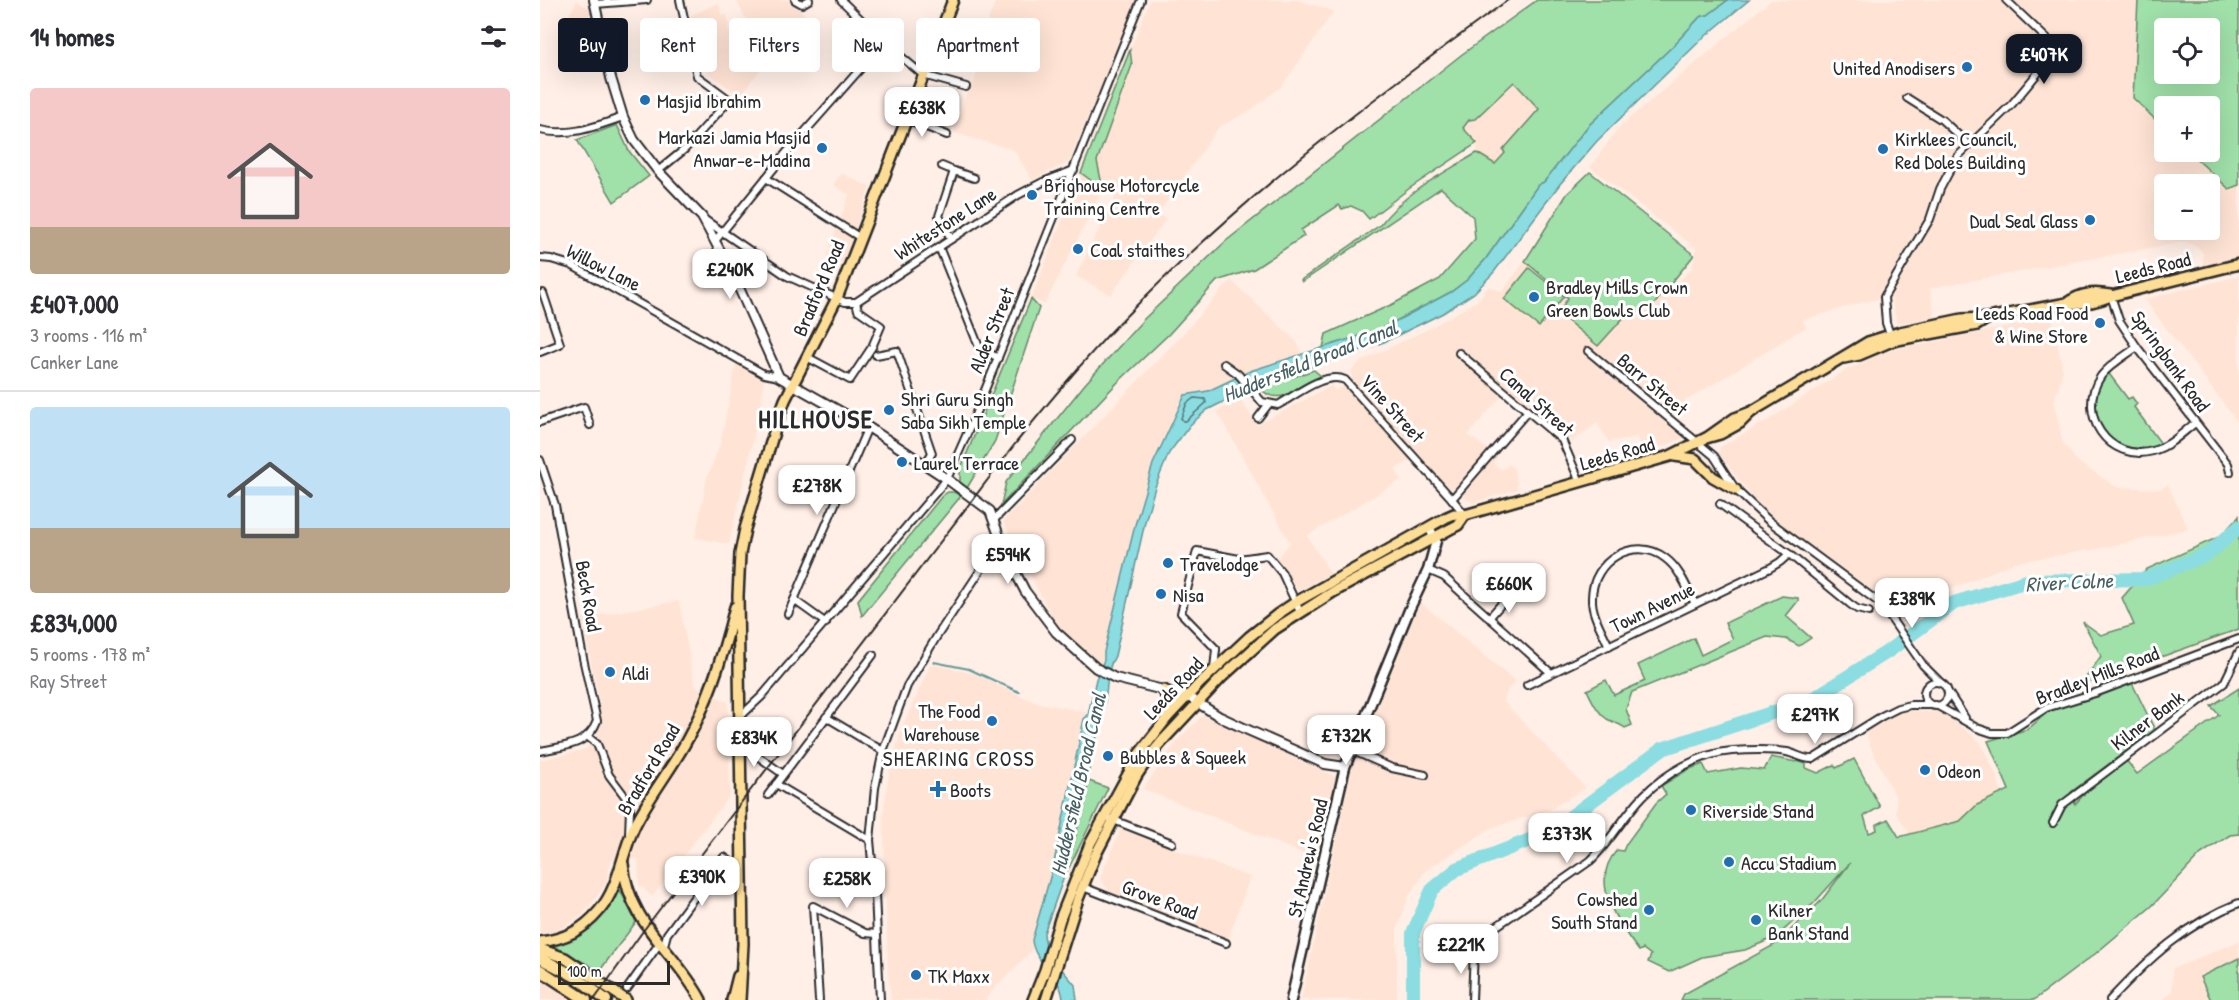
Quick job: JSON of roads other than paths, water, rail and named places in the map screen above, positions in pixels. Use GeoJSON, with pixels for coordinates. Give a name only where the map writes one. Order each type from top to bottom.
{"type":"FeatureCollection","features":[{"type":"Feature","properties":{"kind":"highway"},"geometry":{"type":"LineString","coordinates":[[540,958],[576,977],[606,1000]]}},
{"type":"Feature","properties":{"kind":"highway"},"geometry":{"type":"LineString","coordinates":[[540,970],[586,1000]]}},
{"type":"Feature","properties":{"kind":"main road","name":"Bradford Road"},"geometry":{"type":"LineString","coordinates":[[742,960],[738,596],[740,554],[745,529],[778,419],[837,298],[953,0]]}},
{"type":"Feature","properties":{"kind":"main road","name":"Leeds Road"},"geometry":{"type":"LineString","coordinates":[[1034,1000],[1060,919],[1077,876],[1109,818],[1139,754],[1187,696],[1256,631],[1296,602],[1454,514],[1465,515],[1670,456],[1696,444],[1725,424],[1751,412],[1862,345],[1962,319],[1988,318],[2067,303],[2077,296],[2095,292],[2110,296],[2239,264]]}},
{"type":"Feature","properties":{"kind":"main road"},"geometry":{"type":"LineString","coordinates":[[1670,456],[1695,459],[1713,477],[1736,490]]}},
{"type":"Feature","properties":{"kind":"main road","name":"Leeds Road"},"geometry":{"type":"LineString","coordinates":[[1046,1000],[1068,930],[1109,818],[1149,757],[1198,702],[1254,647],[1300,612],[1458,525],[1465,515]]}},
{"type":"Feature","properties":{"kind":"main road"},"geometry":{"type":"LineString","coordinates":[[1430,527],[1436,536]]}},
{"type":"Feature","properties":{"kind":"main road","name":"St Andrew's Road"},"geometry":{"type":"LineString","coordinates":[[1291,1000],[1345,767],[1410,608],[1428,570],[1436,536]]}},
{"type":"Feature","properties":{"kind":"main road","name":"Bradford Road"},"geometry":{"type":"LineString","coordinates":[[540,942],[567,936],[587,924],[601,909],[611,892],[628,841],[645,807],[687,741],[700,715],[729,633],[738,596]]}},
{"type":"Feature","properties":{"kind":"main road"},"geometry":{"type":"LineString","coordinates":[[1164,690],[1168,702],[1167,718]]}},
{"type":"Feature","properties":{"kind":"main road"},"geometry":{"type":"LineString","coordinates":[[622,859],[624,877],[641,918],[701,1000]]}},
{"type":"Feature","properties":{"kind":"main road"},"geometry":{"type":"LineString","coordinates":[[540,949],[565,958],[626,1000]]}},
{"type":"Feature","properties":{"kind":"main road"},"geometry":{"type":"LineString","coordinates":[[732,1000],[742,960]]}},
{"type":"Feature","properties":{"kind":"main road"},"geometry":{"type":"LineString","coordinates":[[740,1000],[742,960]]}},
{"type":"Feature","properties":{"kind":"street"},"geometry":{"type":"LineString","coordinates":[[647,0],[595,2],[611,78],[623,117],[635,142],[678,194],[702,218],[787,276],[845,302],[856,302],[858,310],[881,326],[872,347],[850,380],[807,357]]}},
{"type":"Feature","properties":{"kind":"street"},"geometry":{"type":"LineString","coordinates":[[660,173],[686,149],[724,106],[727,98],[697,76],[680,0]]}},
{"type":"Feature","properties":{"kind":"street"},"geometry":{"type":"LineString","coordinates":[[795,0],[802,4],[809,0]]}},
{"type":"Feature","properties":{"kind":"street","name":"Alder Street"},"geometry":{"type":"LineString","coordinates":[[739,713],[744,712],[762,696],[947,479],[998,358],[1141,0]]}},
{"type":"Feature","properties":{"kind":"street"},"geometry":{"type":"LineString","coordinates":[[1891,338],[1884,297],[1930,219],[1940,189],[1952,164],[2012,104],[2047,62],[2050,42],[2006,0]]}},
{"type":"Feature","properties":{"kind":"street"},"geometry":{"type":"LineString","coordinates":[[842,2],[859,18]]}},
{"type":"Feature","properties":{"kind":"street"},"geometry":{"type":"LineString","coordinates":[[904,59],[923,75],[966,87]]}},
{"type":"Feature","properties":{"kind":"street"},"geometry":{"type":"LineString","coordinates":[[715,241],[858,72]]}},
{"type":"Feature","properties":{"kind":"street"},"geometry":{"type":"LineString","coordinates":[[1906,98],[1942,120],[1970,145]]}},
{"type":"Feature","properties":{"kind":"street"},"geometry":{"type":"LineString","coordinates":[[540,130],[554,133],[578,132],[623,117]]}},
{"type":"Feature","properties":{"kind":"street"},"geometry":{"type":"LineString","coordinates":[[906,119],[947,135]]}},
{"type":"Feature","properties":{"kind":"street"},"geometry":{"type":"LineString","coordinates":[[942,166],[974,178]]}},
{"type":"Feature","properties":{"kind":"street","name":"Whitestone Lane"},"geometry":{"type":"LineString","coordinates":[[856,302],[1018,195],[1042,182],[1074,170]]}},
{"type":"Feature","properties":{"kind":"street"},"geometry":{"type":"LineString","coordinates":[[951,239],[939,216],[954,171]]}},
{"type":"Feature","properties":{"kind":"street"},"geometry":{"type":"LineString","coordinates":[[766,178],[859,237]]}},
{"type":"Feature","properties":{"kind":"street"},"geometry":{"type":"LineString","coordinates":[[702,218],[735,279],[779,377],[868,427],[947,479],[990,511],[1005,552],[1025,591],[1056,632],[1096,668],[1116,678],[1187,696],[1220,717],[1325,764],[1345,767]]}},
{"type":"Feature","properties":{"kind":"street"},"geometry":{"type":"LineString","coordinates":[[939,247],[979,347],[998,358]]}},
{"type":"Feature","properties":{"kind":"street","name":"Willow Lane"},"geometry":{"type":"LineString","coordinates":[[540,258],[571,265],[764,374],[779,377]]}},
{"type":"Feature","properties":{"kind":"street"},"geometry":{"type":"LineString","coordinates":[[540,352],[560,344],[543,293]]}},
{"type":"Feature","properties":{"kind":"street","name":"Springbank Road"},"geometry":{"type":"LineString","coordinates":[[2110,296],[2119,320],[2137,347],[2228,464],[2230,472]]}},
{"type":"Feature","properties":{"kind":"street"},"geometry":{"type":"LineString","coordinates":[[2137,347],[2107,369],[2096,385],[2092,412],[2100,432],[2121,449],[2145,452],[2170,443],[2195,423]]}},
{"type":"Feature","properties":{"kind":"street"},"geometry":{"type":"LineString","coordinates":[[876,355],[897,351],[932,453],[925,464]]}},
{"type":"Feature","properties":{"kind":"street","name":"Barr Street"},"geometry":{"type":"LineString","coordinates":[[1588,351],[1696,444]]}},
{"type":"Feature","properties":{"kind":"street","name":"Canal Street"},"geometry":{"type":"LineString","coordinates":[[1459,353],[1562,440],[1580,482]]}},
{"type":"Feature","properties":{"kind":"street"},"geometry":{"type":"LineString","coordinates":[[1224,364],[1238,374],[1262,402],[1268,405],[1257,418]]}},
{"type":"Feature","properties":{"kind":"street","name":"Vine Street"},"geometry":{"type":"LineString","coordinates":[[1268,405],[1278,405],[1327,378],[1337,376],[1345,380],[1465,515]]}},
{"type":"Feature","properties":{"kind":"street"},"geometry":{"type":"LineString","coordinates":[[540,422],[584,407],[590,425]]}},
{"type":"Feature","properties":{"kind":"street"},"geometry":{"type":"LineString","coordinates":[[1452,499],[1527,412]]}},
{"type":"Feature","properties":{"kind":"street"},"geometry":{"type":"LineString","coordinates":[[788,614],[868,427]]}},
{"type":"Feature","properties":{"kind":"street"},"geometry":{"type":"LineString","coordinates":[[994,520],[1072,440]]}},
{"type":"Feature","properties":{"kind":"street","name":"Bradley Mills Road"},"geometry":{"type":"LineString","coordinates":[[1696,444],[1714,456],[1736,490],[1769,520],[1881,604],[1923,665],[1948,691],[1959,712],[1969,724]]}},
{"type":"Feature","properties":{"kind":"street","name":"Beck Road"},"geometry":{"type":"LineString","coordinates":[[540,460],[555,505],[596,716],[594,729],[588,737]]}},
{"type":"Feature","properties":{"kind":"street"},"geometry":{"type":"LineString","coordinates":[[1720,504],[1788,554],[1850,604],[1857,609],[1869,612]]}},
{"type":"Feature","properties":{"kind":"street"},"geometry":{"type":"LineString","coordinates":[[1609,646],[1591,600],[1594,581],[1602,567],[1614,557],[1629,551],[1649,550],[1664,557],[1677,569],[1695,604]]}},
{"type":"Feature","properties":{"kind":"street"},"geometry":{"type":"LineString","coordinates":[[880,1000],[870,840],[874,788],[883,750],[907,686],[937,636],[984,565],[995,556],[1005,552]]}},
{"type":"Feature","properties":{"kind":"street"},"geometry":{"type":"LineString","coordinates":[[1234,652],[1216,649],[1181,613],[1197,552],[1239,559],[1267,555],[1282,573],[1300,612]]}},
{"type":"Feature","properties":{"kind":"street","name":"Town Avenue"},"geometry":{"type":"LineString","coordinates":[[1527,685],[1770,568],[1788,554]]}},
{"type":"Feature","properties":{"kind":"street"},"geometry":{"type":"LineString","coordinates":[[1428,570],[1444,577],[1551,673]]}},
{"type":"Feature","properties":{"kind":"street"},"geometry":{"type":"LineString","coordinates":[[1489,618],[1510,594]]}},
{"type":"Feature","properties":{"kind":"street"},"geometry":{"type":"LineString","coordinates":[[794,600],[826,623]]}},
{"type":"Feature","properties":{"kind":"street","name":"Bradley Mills Road"},"geometry":{"type":"LineString","coordinates":[[1923,665],[1926,698],[1934,705],[1969,724],[1992,733],[2007,733],[2046,708],[2095,693],[2239,639]]}},
{"type":"Feature","properties":{"kind":"street"},"geometry":{"type":"LineString","coordinates":[[1213,671],[1216,649]]}},
{"type":"Feature","properties":{"kind":"street","name":"Kilner Bank"},"geometry":{"type":"LineString","coordinates":[[2053,823],[2062,805],[2224,683],[2239,652]]}},
{"type":"Feature","properties":{"kind":"street"},"geometry":{"type":"LineString","coordinates":[[768,795],[873,655]]}},
{"type":"Feature","properties":{"kind":"street"},"geometry":{"type":"LineString","coordinates":[[1910,705],[1931,683],[1941,683]]}},
{"type":"Feature","properties":{"kind":"street"},"geometry":{"type":"LineString","coordinates":[[1472,1000],[1474,950],[1494,928],[1590,861],[1642,797],[1681,768],[1704,758],[1729,752],[1787,752],[1810,760],[1814,759],[1882,716],[1910,705],[1934,705],[1946,700],[1948,691]]}},
{"type":"Feature","properties":{"kind":"street"},"geometry":{"type":"LineString","coordinates":[[826,717],[883,750]]}},
{"type":"Feature","properties":{"kind":"street"},"geometry":{"type":"LineString","coordinates":[[540,751],[582,742],[588,737],[597,744],[609,775],[627,798],[630,808],[628,841]]}},
{"type":"Feature","properties":{"kind":"street"},"geometry":{"type":"LineString","coordinates":[[739,743],[783,774]]}},
{"type":"Feature","properties":{"kind":"street"},"geometry":{"type":"LineString","coordinates":[[1352,750],[1392,768],[1425,775]]}},
{"type":"Feature","properties":{"kind":"street"},"geometry":{"type":"LineString","coordinates":[[1325,764],[1338,776],[1340,786]]}},
{"type":"Feature","properties":{"kind":"street"},"geometry":{"type":"LineString","coordinates":[[776,784],[870,840]]}},
{"type":"Feature","properties":{"kind":"street"},"geometry":{"type":"LineString","coordinates":[[2062,805],[2069,810]]}},
{"type":"Feature","properties":{"kind":"street"},"geometry":{"type":"LineString","coordinates":[[1109,818],[1172,843]]}},
{"type":"Feature","properties":{"kind":"street"},"geometry":{"type":"LineString","coordinates":[[627,989],[661,947],[667,933],[724,857],[742,870]]}},
{"type":"Feature","properties":{"kind":"street","name":"Grove Road"},"geometry":{"type":"LineString","coordinates":[[1083,887],[1226,943]]}},
{"type":"Feature","properties":{"kind":"street"},"geometry":{"type":"LineString","coordinates":[[2110,1000],[2150,958],[2169,942],[2197,924],[2239,903]]}},
{"type":"Feature","properties":{"kind":"street"},"geometry":{"type":"LineString","coordinates":[[819,1000],[813,906],[865,933],[877,934]]}},
{"type":"Feature","properties":{"kind":"water","name":"Huddersfield Broad Canal"},"geometry":{"type":"Polygon","coordinates":[[[1728,0],[1749,0],[1702,39],[1597,141],[1560,184],[1494,272],[1474,293],[1443,313],[1384,342],[1265,383],[1207,410],[1190,425],[1169,453],[1155,487],[1145,522],[1115,656],[1109,672],[1105,701],[1065,874],[1044,933],[1051,955],[1075,985],[1077,1000],[1063,1000],[1058,983],[1038,956],[1032,940],[1053,867],[1084,719],[1088,715],[1096,679],[1104,660],[1135,525],[1153,464],[1185,395],[1208,391],[1250,371],[1381,329],[1451,292],[1467,280],[1485,260],[1538,185],[1544,182],[1588,126],[1672,47],[1700,17],[1708,15],[1728,0]]]}},
{"type":"Feature","properties":{"kind":"waterway","name":"River Colne"},"geometry":{"type":"LineString","coordinates":[[1413,1000],[1413,933],[1432,890],[1457,869],[1550,832],[1662,749],[1811,700],[1887,652],[1954,603],[2027,581],[2146,579],[2208,554],[2239,527]]}},
{"type":"Feature","properties":{"kind":"waterway"},"geometry":{"type":"LineString","coordinates":[[934,662],[969,669],[1019,692]]}},
{"type":"Feature","properties":{"kind":"railway"},"geometry":{"type":"LineString","coordinates":[[594,1000],[643,931],[1015,444],[1101,342],[1175,268],[1266,186],[1410,72],[1508,0]]}},
{"type":"Feature","properties":{"kind":"place","name":"United Anodisers"},"geometry":{"type":"Point","coordinates":[1967,67]}},
{"type":"Feature","properties":{"kind":"place","name":"Masjid Ibrahim"},"geometry":{"type":"Point","coordinates":[645,100]}},
{"type":"Feature","properties":{"kind":"place","name":"Markazi Jamia Masjid Anwar-e-Madina"},"geometry":{"type":"Point","coordinates":[822,148]}},
{"type":"Feature","properties":{"kind":"place","name":"Kirklees Council, Red Doles Building"},"geometry":{"type":"Point","coordinates":[1883,149]}},
{"type":"Feature","properties":{"kind":"place","name":"Brighouse Motorcycle Training Centre"},"geometry":{"type":"Point","coordinates":[1032,195]}},
{"type":"Feature","properties":{"kind":"place","name":"Dual Seal Glass"},"geometry":{"type":"Point","coordinates":[2090,220]}},
{"type":"Feature","properties":{"kind":"place","name":"Coal staithes"},"geometry":{"type":"Point","coordinates":[1078,249]}},
{"type":"Feature","properties":{"kind":"place","name":"Bradley Mills Crown Green Bowls Club"},"geometry":{"type":"Point","coordinates":[1534,297]}},
{"type":"Feature","properties":{"kind":"place","name":"Leeds Road Food & Wine Store"},"geometry":{"type":"Point","coordinates":[2100,323]}},
{"type":"Feature","properties":{"kind":"place","name":"Shri Guru Singh Saba Sikh Temple"},"geometry":{"type":"Point","coordinates":[889,410]}},
{"type":"Feature","properties":{"kind":"place","name":"Laurel Terrace"},"geometry":{"type":"Point","coordinates":[902,462]}},
{"type":"Feature","properties":{"kind":"place","name":"Travelodge"},"geometry":{"type":"Point","coordinates":[1168,563]}},
{"type":"Feature","properties":{"kind":"place","name":"Nisa"},"geometry":{"type":"Point","coordinates":[1161,594]}},
{"type":"Feature","properties":{"kind":"place","name":"Aldi"},"geometry":{"type":"Point","coordinates":[610,672]}},
{"type":"Feature","properties":{"kind":"place","name":"The Food Warehouse"},"geometry":{"type":"Point","coordinates":[992,721]}},
{"type":"Feature","properties":{"kind":"place","name":"Bubbles & Squeek"},"geometry":{"type":"Point","coordinates":[1108,756]}},
{"type":"Feature","properties":{"kind":"place","name":"Odeon"},"geometry":{"type":"Point","coordinates":[1925,770]}},
{"type":"Feature","properties":{"kind":"place","name":"Boots"},"geometry":{"type":"Point","coordinates":[938,789]}},
{"type":"Feature","properties":{"kind":"place","name":"Riverside Stand"},"geometry":{"type":"Point","coordinates":[1691,810]}},
{"type":"Feature","properties":{"kind":"place","name":"Accu Stadium"},"geometry":{"type":"Point","coordinates":[1729,862]}},
{"type":"Feature","properties":{"kind":"place","name":"Cowshed South Stand"},"geometry":{"type":"Point","coordinates":[1649,910]}},
{"type":"Feature","properties":{"kind":"place","name":"Kilner Bank Stand"},"geometry":{"type":"Point","coordinates":[1756,920]}},
{"type":"Feature","properties":{"kind":"place","name":"TK Maxx"},"geometry":{"type":"Point","coordinates":[916,975]}},
{"type":"Feature","properties":{"kind":"district","name":"HILLHOUSE"},"geometry":{"type":"Point","coordinates":[816,418]}},
{"type":"Feature","properties":{"kind":"district","name":"SHEARING CROSS"},"geometry":{"type":"Point","coordinates":[959,758]}}]}
